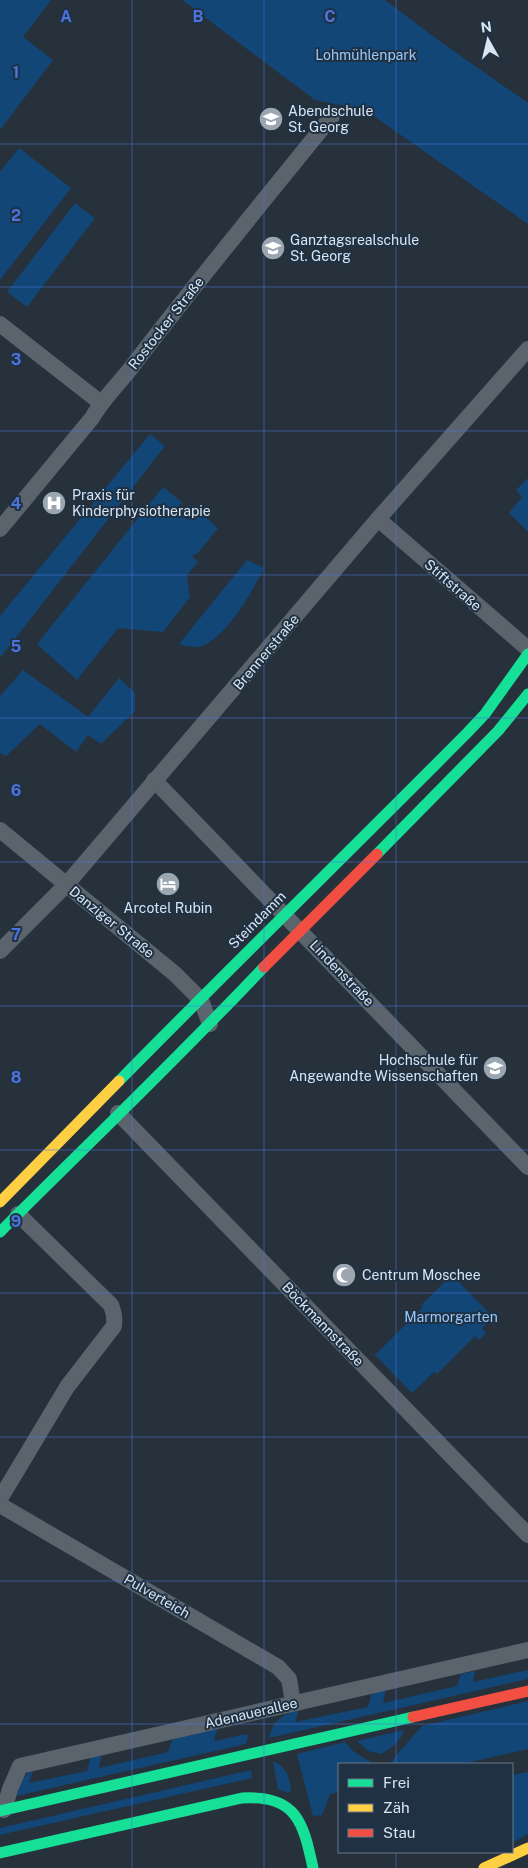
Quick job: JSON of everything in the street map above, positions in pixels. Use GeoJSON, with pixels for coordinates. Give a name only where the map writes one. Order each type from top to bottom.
{"type":"FeatureCollection","features":[{"type":"Feature","properties":{"kind":"main road","name":"Steindamm"},"geometry":{"type":"LineString","coordinates":[[0,1202],[284,914],[342,859],[485,714],[528,654]]}},
{"type":"Feature","properties":{"kind":"main road"},"geometry":{"type":"LineString","coordinates":[[0,1232],[118,1113],[210,1024],[300,930],[492,738],[528,694]]}},
{"type":"Feature","properties":{"kind":"main road","name":"Adenauerallee"},"geometry":{"type":"LineString","coordinates":[[2,1810],[528,1691]]}},
{"type":"Feature","properties":{"kind":"main road"},"geometry":{"type":"LineString","coordinates":[[0,1853],[251,1796],[264,1797],[283,1804],[294,1812],[306,1834],[313,1868]]}},
{"type":"Feature","properties":{"kind":"main road"},"geometry":{"type":"LineString","coordinates":[[484,1868],[528,1848]]}},
{"type":"Feature","properties":{"kind":"street","name":"Rostocker Straße"},"geometry":{"type":"LineString","coordinates":[[0,529],[92,418],[100,403],[133,366],[160,329],[332,116]]}},
{"type":"Feature","properties":{"kind":"street"},"geometry":{"type":"LineString","coordinates":[[0,324],[100,403]]}},
{"type":"Feature","properties":{"kind":"street","name":"Brennerstraße"},"geometry":{"type":"LineString","coordinates":[[0,951],[66,884],[378,519],[528,349]]}},
{"type":"Feature","properties":{"kind":"street","name":"Stiftstraße"},"geometry":{"type":"LineString","coordinates":[[378,519],[528,649]]}},
{"type":"Feature","properties":{"kind":"street","name":"Lindenstraße"},"geometry":{"type":"LineString","coordinates":[[154,780],[526,1161]]}},
{"type":"Feature","properties":{"kind":"street","name":"Danziger Straße"},"geometry":{"type":"LineString","coordinates":[[0,830],[169,968],[200,1000],[210,1024]]}},
{"type":"Feature","properties":{"kind":"street","name":"Böckmannstraße"},"geometry":{"type":"LineString","coordinates":[[118,1113],[528,1535]]}},
{"type":"Feature","properties":{"kind":"street"},"geometry":{"type":"LineString","coordinates":[[0,1499],[67,1387],[114,1326],[115,1321],[111,1305],[18,1214]]}},
{"type":"Feature","properties":{"kind":"street","name":"Pulverteich"},"geometry":{"type":"LineString","coordinates":[[0,1505],[278,1666],[289,1679],[293,1703]]}},
{"type":"Feature","properties":{"kind":"street","name":"Adenauerallee"},"geometry":{"type":"LineString","coordinates":[[2,1810],[20,1766],[528,1650]]}},
{"type":"Feature","properties":{"kind":"green space"},"geometry":{"type":"Polygon","coordinates":[[[0,0],[51,0],[23,37],[53,60],[0,130],[0,0]]]}},
{"type":"Feature","properties":{"kind":"green space","name":"Lohmühlenpark"},"geometry":{"type":"Polygon","coordinates":[[[182,0],[385,0],[528,103],[528,224],[365,110],[315,100],[182,0]]]}},
{"type":"Feature","properties":{"kind":"green space"},"geometry":{"type":"Polygon","coordinates":[[[19,148],[71,188],[0,280],[0,172],[19,148]]]}},
{"type":"Feature","properties":{"kind":"green space"},"geometry":{"type":"Polygon","coordinates":[[[75,203],[95,218],[27,307],[7,292],[75,203]]]}},
{"type":"Feature","properties":{"kind":"green space"},"geometry":{"type":"Polygon","coordinates":[[[150,434],[165,446],[0,658],[0,616],[150,434]]]}},
{"type":"Feature","properties":{"kind":"green space"},"geometry":{"type":"Polygon","coordinates":[[[528,478],[528,532],[509,513],[522,497],[516,490],[528,478]]]}},
{"type":"Feature","properties":{"kind":"green space"},"geometry":{"type":"Polygon","coordinates":[[[163,487],[182,502],[176,510],[188,520],[197,510],[218,528],[199,552],[192,556],[198,562],[187,575],[190,597],[163,632],[118,628],[77,680],[37,644],[163,487]]]}},
{"type":"Feature","properties":{"kind":"green space"},"geometry":{"type":"Polygon","coordinates":[[[247,560],[264,568],[246,600],[230,623],[221,633],[202,646],[179,644],[247,560]]]}},
{"type":"Feature","properties":{"kind":"green space"},"geometry":{"type":"Polygon","coordinates":[[[23,670],[88,717],[119,678],[135,693],[135,711],[101,744],[88,735],[76,752],[40,724],[6,756],[0,753],[0,696],[23,670]]]}},
{"type":"Feature","properties":{"kind":"green space","name":"Marmorgarten"},"geometry":{"type":"Polygon","coordinates":[[[452,1275],[493,1317],[482,1328],[486,1333],[479,1340],[475,1336],[437,1374],[434,1372],[412,1393],[375,1355],[422,1308],[422,1304],[452,1275]]]}},
{"type":"Feature","properties":{"kind":"green space"},"geometry":{"type":"Polygon","coordinates":[[[528,1670],[528,1679],[269,1738],[270,1732],[279,1719],[293,1711],[299,1710],[295,1722],[368,1707],[372,1693],[386,1690],[383,1703],[457,1686],[461,1674],[475,1671],[473,1682],[528,1670]]]}},
{"type":"Feature","properties":{"kind":"green space"},"geometry":{"type":"Polygon","coordinates":[[[528,1701],[528,1749],[466,1763],[392,1763],[422,1726],[528,1701]]]}},
{"type":"Feature","properties":{"kind":"green space"},"geometry":{"type":"Polygon","coordinates":[[[218,1727],[214,1741],[247,1734],[246,1744],[16,1796],[21,1780],[34,1768],[29,1783],[87,1771],[91,1755],[102,1753],[99,1768],[168,1752],[173,1737],[218,1727]]]}},
{"type":"Feature","properties":{"kind":"green space"},"geometry":{"type":"Polygon","coordinates":[[[404,1730],[395,1744],[381,1754],[368,1751],[357,1741],[404,1730]]]}},
{"type":"Feature","properties":{"kind":"green space"},"geometry":{"type":"Polygon","coordinates":[[[345,1742],[353,1751],[372,1763],[338,1763],[338,1792],[330,1794],[322,1815],[313,1816],[297,1754],[345,1742]]]}},
{"type":"Feature","properties":{"kind":"green space"},"geometry":{"type":"Polygon","coordinates":[[[273,1761],[285,1770],[290,1782],[291,1792],[288,1793],[278,1789],[273,1761]]]}},
{"type":"Feature","properties":{"kind":"green space"},"geometry":{"type":"Polygon","coordinates":[[[251,1770],[252,1778],[0,1835],[0,1828],[251,1770]]]}},
{"type":"Feature","properties":{"kind":"green space"},"geometry":{"type":"Polygon","coordinates":[[[528,1772],[528,1834],[513,1842],[513,1775],[528,1772]]]}},
{"type":"Feature","properties":{"kind":"traffic: fast"},"geometry":{"type":"LineString","coordinates":[[119,1081],[467,733],[485,714],[528,654]]}},
{"type":"Feature","properties":{"kind":"traffic: fast"},"geometry":{"type":"LineString","coordinates":[[377,854],[498,731],[528,694]]}},
{"type":"Feature","properties":{"kind":"traffic: fast"},"geometry":{"type":"LineString","coordinates":[[0,1232],[166,1068],[264,967]]}},
{"type":"Feature","properties":{"kind":"traffic: fast"},"geometry":{"type":"LineString","coordinates":[[0,1811],[413,1717]]}},
{"type":"Feature","properties":{"kind":"traffic: fast"},"geometry":{"type":"LineString","coordinates":[[0,1853],[242,1798],[260,1798],[286,1806],[294,1814],[305,1837],[313,1868]]}},
{"type":"Feature","properties":{"kind":"traffic: slow"},"geometry":{"type":"LineString","coordinates":[[0,1202],[119,1081]]}},
{"type":"Feature","properties":{"kind":"traffic: slow"},"geometry":{"type":"LineString","coordinates":[[484,1868],[528,1848]]}},
{"type":"Feature","properties":{"kind":"traffic: jam"},"geometry":{"type":"LineString","coordinates":[[264,967],[377,854]]}},
{"type":"Feature","properties":{"kind":"traffic: jam"},"geometry":{"type":"LineString","coordinates":[[413,1717],[528,1691]]}},
{"type":"Feature","properties":{"kind":"place","name":"Abendschule St. Georg"},"geometry":{"type":"Point","coordinates":[271,119]}},
{"type":"Feature","properties":{"kind":"place","name":"Ganztagsrealschule St. Georg"},"geometry":{"type":"Point","coordinates":[273,248]}},
{"type":"Feature","properties":{"kind":"place","name":"Praxis für Kinderphysiotherapie"},"geometry":{"type":"Point","coordinates":[54,503]}},
{"type":"Feature","properties":{"kind":"place","name":"Arcotel Rubin"},"geometry":{"type":"Point","coordinates":[168,884]}},
{"type":"Feature","properties":{"kind":"place","name":"Hochschule für Angewandte Wissenschaften"},"geometry":{"type":"Point","coordinates":[495,1068]}},
{"type":"Feature","properties":{"kind":"place","name":"Centrum Moschee"},"geometry":{"type":"Point","coordinates":[344,1275]}}]}
